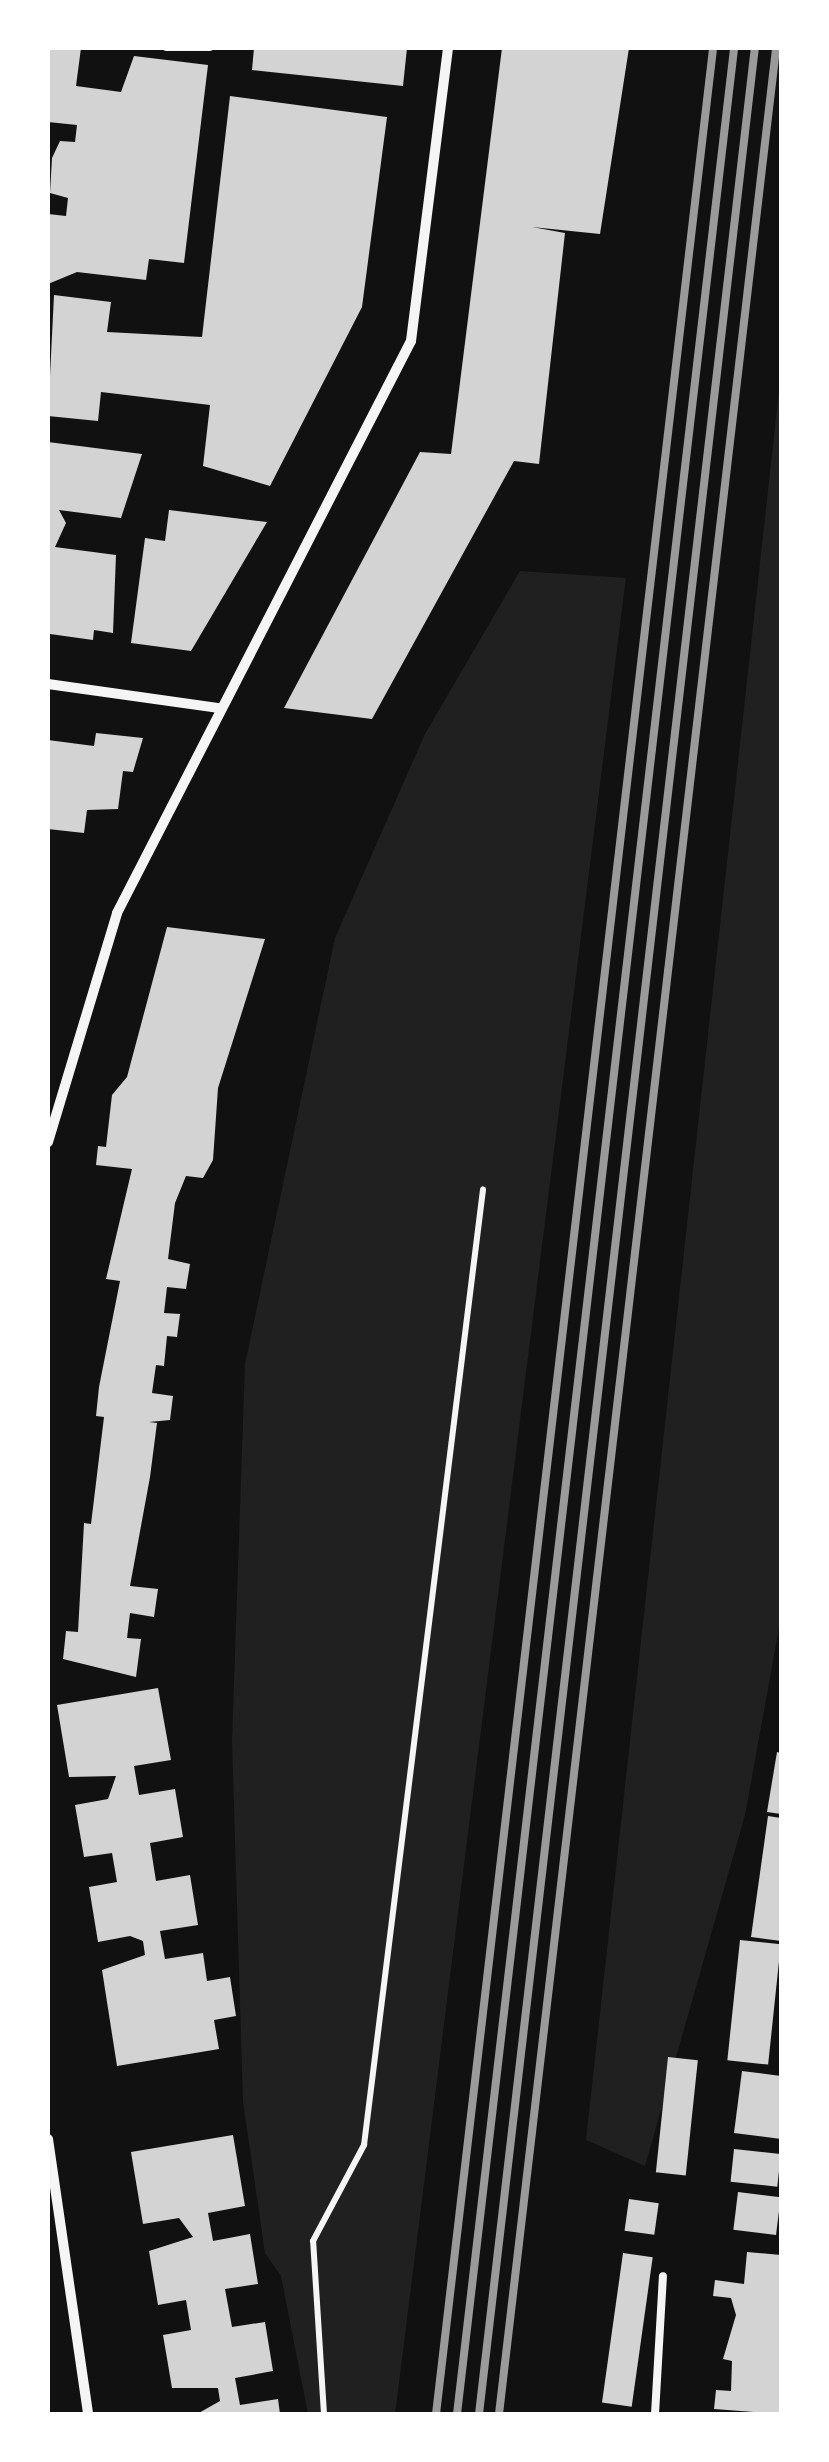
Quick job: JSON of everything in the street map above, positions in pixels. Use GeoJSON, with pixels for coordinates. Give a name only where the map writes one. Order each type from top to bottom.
{"type":"FeatureCollection","features":[{"type":"Feature","properties":{"kind":"street"},"geometry":{"type":"LineString","coordinates":[[48,1142],[117,913],[411,341],[448,48]]}},
{"type":"Feature","properties":{"kind":"street"},"geometry":{"type":"LineString","coordinates":[[48,684],[219,708]]}},
{"type":"Feature","properties":{"kind":"street"},"geometry":{"type":"LineString","coordinates":[[48,2139],[88,2414]]}},
{"type":"Feature","properties":{"kind":"lane"},"geometry":{"type":"LineString","coordinates":[[655,2414],[663,2276]]}},
{"type":"Feature","properties":{"kind":"path"},"geometry":{"type":"LineString","coordinates":[[166,48],[210,48]]}},
{"type":"Feature","properties":{"kind":"path"},"geometry":{"type":"LineString","coordinates":[[324,2414],[313,2242],[364,2144],[483,1189]]}},
{"type":"Feature","properties":{"kind":"shaded area"},"geometry":{"type":"Polygon","coordinates":[[[781,373],[781,1617],[745,1815],[645,2166],[586,2140],[781,373]]]}},
{"type":"Feature","properties":{"kind":"shaded area"},"geometry":{"type":"Polygon","coordinates":[[[520,571],[626,578],[395,2414],[308,2414],[281,2276],[265,2253],[243,2102],[232,1741],[245,1364],[335,938],[425,734],[520,571]]]}},
{"type":"Feature","properties":{"kind":"building"},"geometry":{"type":"Polygon","coordinates":[[[48,48],[81,48],[76,86],[121,92],[134,56],[208,65],[184,263],[149,259],[146,280],[77,272],[48,284],[48,214],[66,216],[68,198],[50,193],[52,158],[60,141],[75,142],[77,125],[48,122],[48,48]]]}},
{"type":"Feature","properties":{"kind":"building"},"geometry":{"type":"Polygon","coordinates":[[[254,48],[407,48],[403,86],[252,70],[254,48]]]}},
{"type":"Feature","properties":{"kind":"building"},"geometry":{"type":"Polygon","coordinates":[[[502,48],[629,48],[600,234],[532,227],[565,233],[539,464],[514,461],[372,719],[284,708],[420,452],[451,454],[502,48]]]}},
{"type":"Feature","properties":{"kind":"building"},"geometry":{"type":"Polygon","coordinates":[[[230,96],[387,117],[362,307],[270,486],[203,466],[210,405],[101,392],[98,421],[48,416],[54,295],[111,302],[107,332],[202,337],[230,96]]]}},
{"type":"Feature","properties":{"kind":"building"},"geometry":{"type":"Polygon","coordinates":[[[48,442],[142,454],[121,518],[59,510],[66,523],[55,547],[116,555],[113,633],[94,630],[93,640],[50,634],[48,442]]]}},
{"type":"Feature","properties":{"kind":"building"},"geometry":{"type":"Polygon","coordinates":[[[169,510],[267,522],[191,651],[131,643],[145,538],[165,541],[169,510]]]}},
{"type":"Feature","properties":{"kind":"building"},"geometry":{"type":"Polygon","coordinates":[[[96,733],[143,738],[133,772],[123,771],[118,809],[87,810],[84,833],[48,829],[48,740],[94,746],[96,733]]]}},
{"type":"Feature","properties":{"kind":"building"},"geometry":{"type":"Polygon","coordinates":[[[167,927],[265,939],[218,1088],[213,1160],[203,1178],[186,1176],[175,1203],[168,1259],[190,1264],[186,1289],[167,1287],[164,1313],[180,1314],[177,1337],[167,1336],[164,1366],[156,1365],[152,1393],[173,1396],[170,1420],[149,1422],[157,1423],[130,1586],[158,1589],[154,1617],[130,1613],[127,1638],[141,1639],[136,1677],[63,1659],[66,1631],[78,1632],[84,1523],[91,1524],[104,1417],[96,1416],[99,1387],[120,1281],[106,1279],[132,1169],[96,1165],[98,1146],[106,1147],[112,1095],[127,1077],[167,927]]]}},
{"type":"Feature","properties":{"kind":"building"},"geometry":{"type":"Polygon","coordinates":[[[158,1688],[171,1760],[134,1766],[139,1795],[175,1789],[183,1837],[150,1843],[156,1881],[190,1875],[198,1925],[160,1931],[165,1959],[203,1953],[207,1981],[230,1977],[236,2016],[214,2020],[219,2049],[117,2066],[102,1970],[145,1955],[143,1941],[130,1936],[98,1942],[89,1887],[117,1882],[112,1853],[84,1857],[75,1805],[108,1799],[116,1776],[69,1777],[57,1705],[158,1688]]]}},
{"type":"Feature","properties":{"kind":"building"},"geometry":{"type":"Polygon","coordinates":[[[777,1752],[781,1753],[781,1814],[767,1812],[777,1752]]]}},
{"type":"Feature","properties":{"kind":"building"},"geometry":{"type":"Polygon","coordinates":[[[768,1816],[781,1818],[781,1941],[751,1937],[768,1816]]]}},
{"type":"Feature","properties":{"kind":"building"},"geometry":{"type":"Polygon","coordinates":[[[740,1940],[781,1944],[768,2065],[727,2060],[740,1940]]]}},
{"type":"Feature","properties":{"kind":"building"},"geometry":{"type":"Polygon","coordinates":[[[668,2057],[698,2060],[686,2176],[656,2172],[668,2057]]]}},
{"type":"Feature","properties":{"kind":"building"},"geometry":{"type":"Polygon","coordinates":[[[742,2071],[781,2076],[781,2139],[734,2133],[742,2071]]]}},
{"type":"Feature","properties":{"kind":"building"},"geometry":{"type":"Polygon","coordinates":[[[233,2135],[245,2206],[208,2213],[213,2241],[250,2234],[258,2284],[225,2289],[232,2327],[265,2322],[273,2371],[235,2378],[240,2405],[278,2399],[280,2414],[197,2414],[220,2401],[218,2388],[172,2388],[163,2335],[191,2330],[186,2300],[158,2305],[149,2251],[193,2237],[179,2218],[143,2224],[131,2152],[233,2135]]]}},
{"type":"Feature","properties":{"kind":"building"},"geometry":{"type":"Polygon","coordinates":[[[734,2149],[781,2154],[777,2187],[731,2182],[734,2149]]]}},
{"type":"Feature","properties":{"kind":"building"},"geometry":{"type":"Polygon","coordinates":[[[738,2192],[781,2197],[776,2235],[733,2230],[738,2192]]]}},
{"type":"Feature","properties":{"kind":"building"},"geometry":{"type":"Polygon","coordinates":[[[629,2199],[659,2203],[654,2235],[625,2231],[629,2199]]]}},
{"type":"Feature","properties":{"kind":"building"},"geometry":{"type":"Polygon","coordinates":[[[747,2252],[781,2255],[781,2414],[714,2409],[716,2390],[731,2391],[732,2361],[723,2359],[736,2315],[731,2298],[713,2296],[715,2280],[744,2284],[747,2252]]]}},
{"type":"Feature","properties":{"kind":"building"},"geometry":{"type":"Polygon","coordinates":[[[623,2253],[653,2257],[632,2407],[602,2403],[623,2253]]]}},
{"type":"Feature","properties":{"kind":"railway"},"geometry":{"type":"LineString","coordinates":[[436,2414],[713,48]]}},
{"type":"Feature","properties":{"kind":"railway"},"geometry":{"type":"LineString","coordinates":[[457,2414],[734,48]]}},
{"type":"Feature","properties":{"kind":"railway"},"geometry":{"type":"LineString","coordinates":[[479,2414],[755,48]]}},
{"type":"Feature","properties":{"kind":"railway"},"geometry":{"type":"LineString","coordinates":[[499,2414],[776,48]]}}]}
